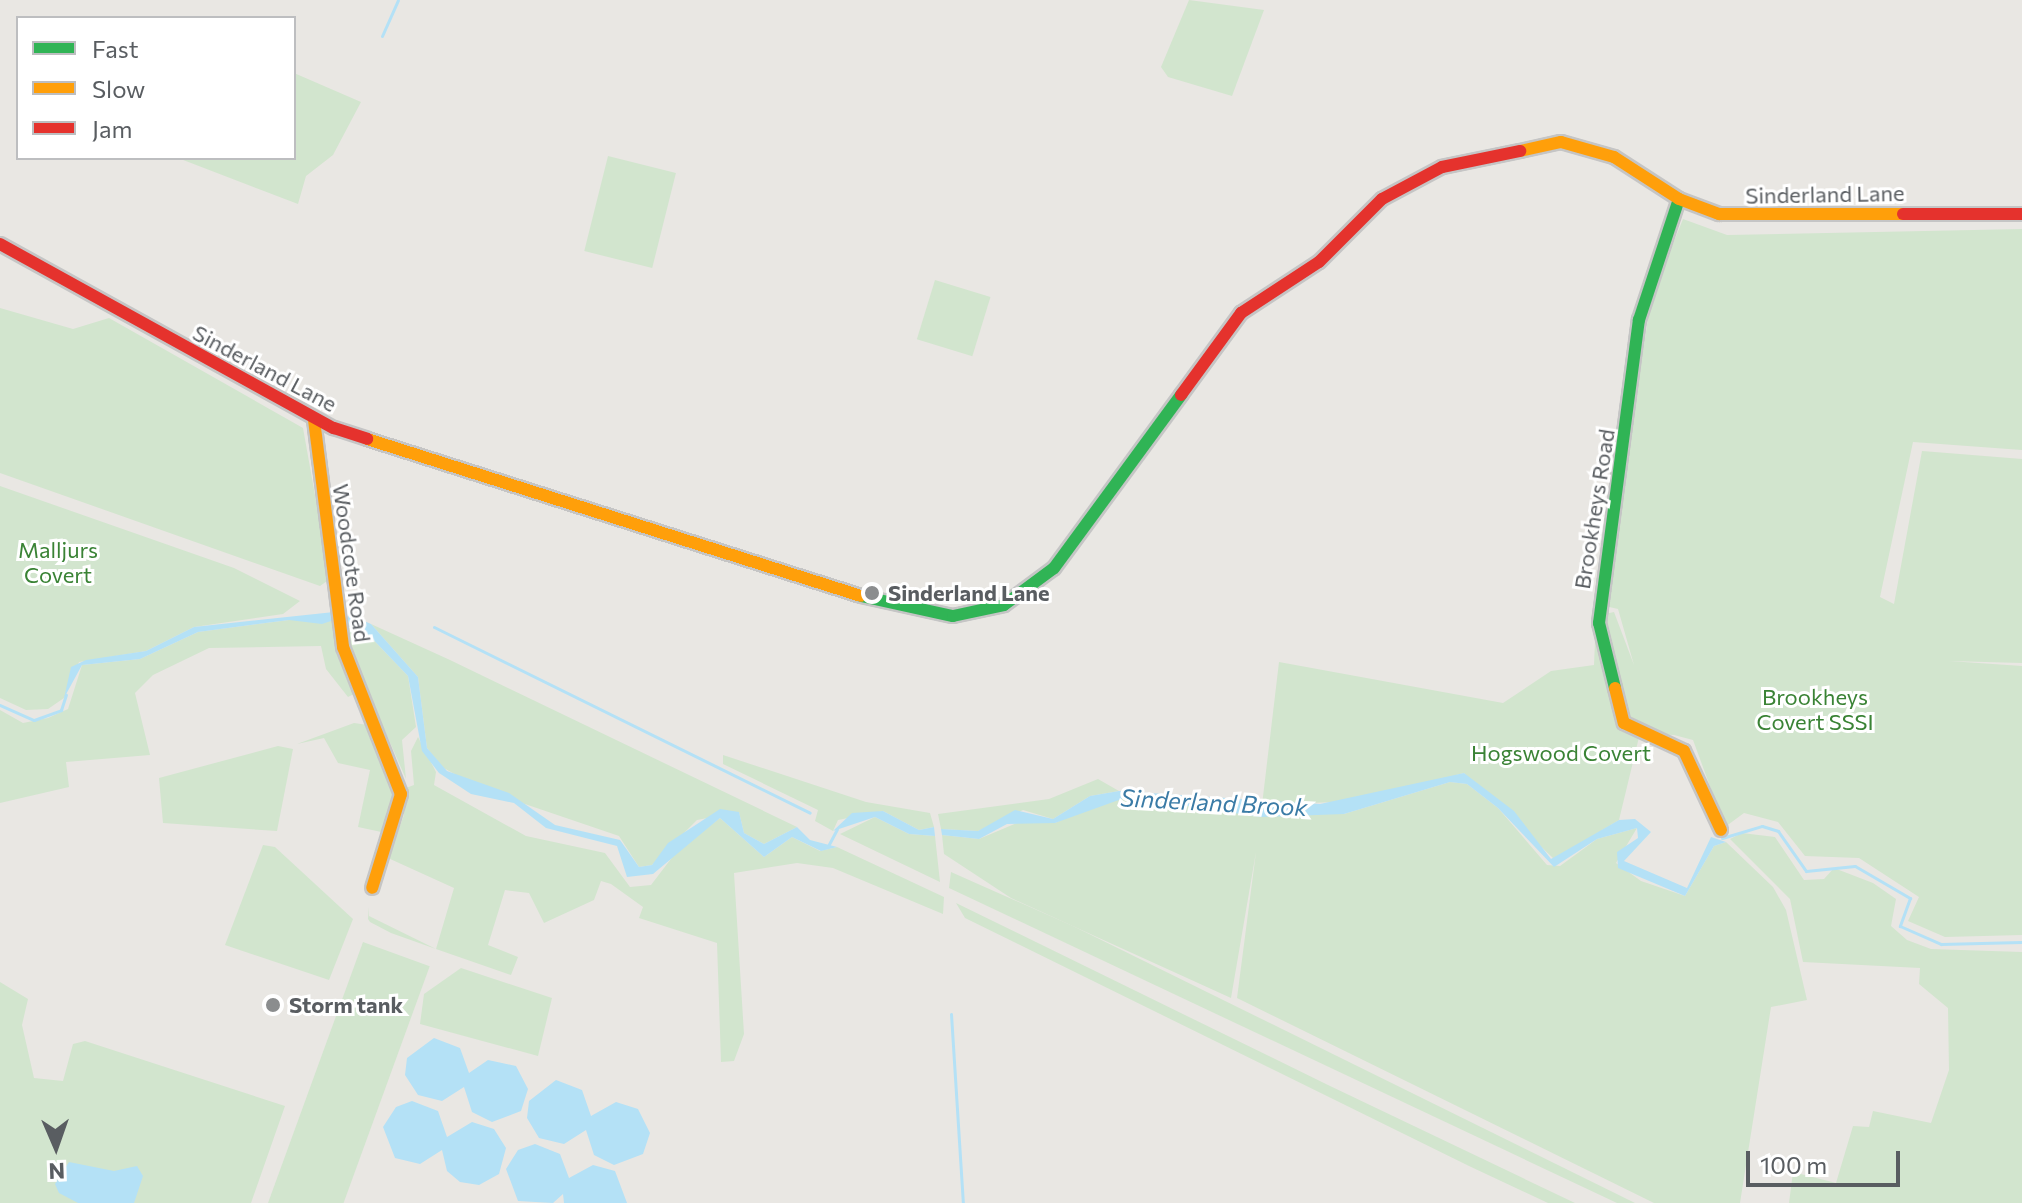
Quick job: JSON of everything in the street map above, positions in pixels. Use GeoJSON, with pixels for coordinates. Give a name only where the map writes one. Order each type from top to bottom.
{"type":"FeatureCollection","features":[{"type":"Feature","properties":{"kind":"street","name":"Sinderland Lane"},"geometry":{"type":"LineString","coordinates":[[0,244],[314,420],[886,604],[974,615],[1020,596],[1054,568],[1241,313],[1319,262],[1393,191],[1467,159],[1561,142],[1614,157],[1679,199],[1750,217],[2022,214]]}},
{"type":"Feature","properties":{"kind":"street","name":"Brookheys Road"},"geometry":{"type":"LineString","coordinates":[[1679,199],[1639,320],[1599,623],[1624,723],[1684,751],[1721,830]]}},
{"type":"Feature","properties":{"kind":"street","name":"Woodcote Road"},"geometry":{"type":"LineString","coordinates":[[314,420],[342,636],[401,794],[372,888]]}},
{"type":"Feature","properties":{"kind":"green space"},"geometry":{"type":"Polygon","coordinates":[[[1189,0],[1264,10],[1232,96],[1168,77],[1161,67],[1189,0]]]}},
{"type":"Feature","properties":{"kind":"green space"},"geometry":{"type":"Polygon","coordinates":[[[296,74],[361,102],[333,155],[306,176],[298,204],[183,160],[296,160],[296,74]]]}},
{"type":"Feature","properties":{"kind":"green space"},"geometry":{"type":"Polygon","coordinates":[[[608,156],[676,173],[652,268],[584,251],[608,156]]]}},
{"type":"Feature","properties":{"kind":"green space"},"geometry":{"type":"Polygon","coordinates":[[[1683,219],[1727,235],[2022,229],[2022,450],[1913,442],[1880,597],[1894,604],[1922,451],[2022,459],[2022,663],[1949,661],[2022,666],[2022,935],[1945,937],[1908,921],[1919,897],[1859,858],[1805,856],[1778,822],[1744,813],[1725,827],[1693,740],[1674,735],[1640,733],[1619,820],[1554,859],[1464,773],[1357,801],[1262,805],[1279,662],[1503,703],[1551,671],[1594,665],[1596,616],[1614,612],[1634,665],[1618,609],[1605,606],[1651,298],[1683,219]]]}},
{"type":"Feature","properties":{"kind":"green space"},"geometry":{"type":"Polygon","coordinates":[[[935,280],[990,297],[972,356],[917,339],[935,280]]]}},
{"type":"Feature","properties":{"kind":"green space"},"geometry":{"type":"Polygon","coordinates":[[[0,308],[73,329],[109,318],[303,428],[330,579],[320,586],[0,473],[0,308]]]}},
{"type":"Feature","properties":{"kind":"green space","name":"Malljurs Covert"},"geometry":{"type":"Polygon","coordinates":[[[0,486],[234,568],[300,601],[283,614],[194,627],[146,651],[79,662],[64,698],[48,709],[26,710],[0,698],[0,486]]]}},
{"type":"Feature","properties":{"kind":"green space"},"geometry":{"type":"Polygon","coordinates":[[[289,620],[334,620],[354,694],[348,697],[326,669],[321,646],[209,648],[153,675],[135,693],[150,755],[66,762],[69,787],[0,803],[0,710],[23,723],[48,718],[68,709],[82,665],[140,659],[198,632],[289,620]]]}},
{"type":"Feature","properties":{"kind":"green space"},"geometry":{"type":"Polygon","coordinates":[[[371,624],[797,827],[764,844],[744,833],[739,812],[697,820],[652,865],[639,867],[619,836],[481,789],[442,767],[427,748],[418,677],[371,624]]]}},
{"type":"Feature","properties":{"kind":"green space"},"geometry":{"type":"Polygon","coordinates":[[[348,628],[363,629],[408,676],[416,727],[402,740],[406,779],[353,658],[348,628]]]}},
{"type":"Feature","properties":{"kind":"green space"},"geometry":{"type":"Polygon","coordinates":[[[354,723],[368,725],[396,789],[386,833],[358,827],[370,770],[338,763],[324,738],[297,744],[354,723]]]}},
{"type":"Feature","properties":{"kind":"green space"},"geometry":{"type":"Polygon","coordinates":[[[418,737],[436,772],[434,785],[526,836],[605,853],[630,887],[651,885],[677,851],[720,818],[764,857],[792,837],[820,851],[837,847],[944,897],[943,914],[833,868],[797,863],[734,873],[744,1034],[734,1061],[721,1062],[717,943],[639,918],[643,907],[611,884],[601,881],[594,900],[544,923],[529,893],[505,890],[488,945],[518,957],[511,975],[436,949],[454,888],[388,858],[404,815],[403,789],[414,785],[411,751],[418,737]]]}},
{"type":"Feature","properties":{"kind":"green space"},"geometry":{"type":"Polygon","coordinates":[[[278,746],[293,749],[277,831],[163,823],[159,778],[278,746]]]}},
{"type":"Feature","properties":{"kind":"green space"},"geometry":{"type":"Polygon","coordinates":[[[723,755],[866,802],[930,813],[934,827],[919,830],[883,811],[838,820],[833,831],[815,821],[818,810],[723,764],[723,755]]]}},
{"type":"Feature","properties":{"kind":"green space"},"geometry":{"type":"Polygon","coordinates":[[[1098,779],[1119,791],[1090,796],[1053,819],[1023,810],[978,831],[941,829],[938,814],[1049,799],[1098,779]]]}},
{"type":"Feature","properties":{"kind":"green space"},"geometry":{"type":"Polygon","coordinates":[[[1450,782],[1467,784],[1498,808],[1547,865],[1560,866],[1597,839],[1637,828],[1616,863],[1641,881],[1685,896],[1714,846],[1726,842],[1773,887],[1786,910],[1807,1000],[1771,1007],[1740,1203],[1654,1203],[1237,998],[1256,852],[1231,998],[1011,898],[944,854],[942,835],[979,839],[1024,820],[1055,823],[1110,798],[1344,814],[1450,782]]]}},
{"type":"Feature","properties":{"kind":"green space"},"geometry":{"type":"Polygon","coordinates":[[[875,817],[909,834],[935,836],[940,882],[840,834],[875,817]]]}},
{"type":"Feature","properties":{"kind":"green space"},"geometry":{"type":"Polygon","coordinates":[[[1742,833],[1775,837],[1804,880],[1824,879],[1834,868],[1873,883],[1896,899],[1891,926],[1907,940],[1931,949],[2022,952],[2022,1203],[1789,1203],[1793,1172],[1836,1183],[1853,1126],[1869,1127],[1873,1111],[1931,1123],[1949,1070],[1948,1008],[1919,984],[1920,968],[1803,962],[1790,899],[1730,839],[1742,833]]]}},
{"type":"Feature","properties":{"kind":"green space"},"geometry":{"type":"Polygon","coordinates":[[[263,845],[275,847],[353,919],[329,980],[225,945],[263,845]]]}},
{"type":"Feature","properties":{"kind":"green space"},"geometry":{"type":"Polygon","coordinates":[[[951,872],[1073,926],[1635,1203],[1617,1203],[949,888],[951,872]]]}},
{"type":"Feature","properties":{"kind":"green space"},"geometry":{"type":"Polygon","coordinates":[[[956,903],[1575,1203],[1548,1203],[1469,1166],[965,918],[956,903]]]}},
{"type":"Feature","properties":{"kind":"green space"},"geometry":{"type":"Polygon","coordinates":[[[369,907],[369,916],[436,949],[370,922],[368,919],[369,907]]]}},
{"type":"Feature","properties":{"kind":"green space"},"geometry":{"type":"Polygon","coordinates":[[[363,942],[430,966],[344,1203],[268,1203],[363,942]]]}},
{"type":"Feature","properties":{"kind":"green space"},"geometry":{"type":"Polygon","coordinates":[[[461,968],[552,998],[538,1056],[420,1024],[424,994],[461,968]]]}},
{"type":"Feature","properties":{"kind":"green space"},"geometry":{"type":"Polygon","coordinates":[[[0,982],[28,999],[22,1025],[34,1078],[63,1081],[73,1044],[85,1041],[285,1106],[251,1203],[0,1203],[0,982]]]}},
{"type":"Feature","properties":{"kind":"water"},"geometry":{"type":"Polygon","coordinates":[[[334,612],[334,620],[322,624],[289,620],[198,632],[140,659],[82,665],[64,698],[71,667],[86,660],[146,651],[194,627],[334,612]]]}},
{"type":"Feature","properties":{"kind":"water"},"geometry":{"type":"Polygon","coordinates":[[[348,614],[371,624],[418,677],[427,748],[447,771],[509,793],[555,825],[620,840],[639,867],[652,865],[668,843],[720,809],[739,812],[744,833],[764,844],[797,827],[810,840],[837,847],[821,851],[792,837],[764,857],[720,818],[653,874],[627,877],[617,846],[546,828],[514,803],[471,794],[439,773],[422,751],[408,676],[363,629],[348,627],[348,614]]]}},
{"type":"Feature","properties":{"kind":"water"},"geometry":{"type":"Polygon","coordinates":[[[1464,773],[1514,811],[1551,859],[1619,820],[1635,819],[1651,832],[1624,861],[1687,888],[1711,837],[1726,842],[1714,846],[1685,896],[1618,868],[1617,852],[1638,838],[1637,828],[1597,839],[1554,867],[1498,808],[1467,784],[1450,782],[1344,814],[1261,817],[1127,797],[1055,823],[1007,824],[979,839],[942,835],[941,829],[978,831],[1015,810],[1053,819],[1090,796],[1119,791],[1320,804],[1464,773]]]}},
{"type":"Feature","properties":{"kind":"water"},"geometry":{"type":"Polygon","coordinates":[[[883,811],[919,830],[934,827],[935,836],[909,834],[875,817],[833,831],[852,813],[883,811]]]}},
{"type":"Feature","properties":{"kind":"water"},"geometry":{"type":"Polygon","coordinates":[[[434,1038],[460,1048],[469,1073],[488,1060],[516,1066],[528,1089],[521,1111],[492,1122],[472,1112],[464,1087],[442,1101],[418,1095],[405,1075],[407,1058],[434,1038]]]}},
{"type":"Feature","properties":{"kind":"water"},"geometry":{"type":"Polygon","coordinates":[[[556,1080],[582,1090],[591,1116],[616,1102],[638,1109],[650,1133],[643,1154],[614,1165],[594,1155],[586,1130],[564,1144],[539,1138],[527,1118],[529,1101],[556,1080]]]}},
{"type":"Feature","properties":{"kind":"water"},"geometry":{"type":"Polygon","coordinates":[[[412,1101],[438,1111],[447,1137],[472,1122],[494,1129],[506,1148],[499,1174],[479,1185],[460,1182],[447,1171],[442,1150],[420,1164],[395,1158],[383,1127],[396,1107],[412,1101]]]}},
{"type":"Feature","properties":{"kind":"water"},"geometry":{"type":"Polygon","coordinates":[[[535,1144],[560,1154],[569,1178],[593,1165],[615,1171],[627,1203],[564,1203],[563,1194],[553,1203],[518,1201],[506,1169],[518,1150],[535,1144]]]}},
{"type":"Feature","properties":{"kind":"water"},"geometry":{"type":"Polygon","coordinates":[[[69,1162],[114,1171],[137,1166],[143,1176],[134,1203],[78,1203],[59,1193],[55,1184],[69,1162]]]}},
{"type":"Feature","properties":{"kind":"waterway"},"geometry":{"type":"LineString","coordinates":[[382,36],[398,0]]}},
{"type":"Feature","properties":{"kind":"waterway"},"geometry":{"type":"LineString","coordinates":[[434,627],[810,813]]}},
{"type":"Feature","properties":{"kind":"waterway","name":"Sinderland Brook"},"geometry":{"type":"LineString","coordinates":[[0,705],[34,720],[61,710],[66,695]]}},
{"type":"Feature","properties":{"kind":"waterway","name":"Sinderland Brook"},"geometry":{"type":"LineString","coordinates":[[1722,838],[1762,826],[1778,831],[1806,871],[1855,866],[1910,898],[1900,926],[1941,944],[2022,942]]}},
{"type":"Feature","properties":{"kind":"waterway","name":"Sinderland Brook"},"geometry":{"type":"LineString","coordinates":[[828,846],[837,829]]}},
{"type":"Feature","properties":{"kind":"waterway"},"geometry":{"type":"LineString","coordinates":[[951,1014],[963,1203]]}},
{"type":"Feature","properties":{"kind":"traffic: fast"},"geometry":{"type":"LineString","coordinates":[[1615,688],[1599,623],[1639,320],[1679,199]]}},
{"type":"Feature","properties":{"kind":"traffic: fast"},"geometry":{"type":"LineString","coordinates":[[861,596],[953,616],[1004,605],[1054,568],[1181,395]]}},
{"type":"Feature","properties":{"kind":"traffic: slow"},"geometry":{"type":"LineString","coordinates":[[1520,151],[1561,142],[1614,157],[1679,199],[1719,214],[1903,214]]}},
{"type":"Feature","properties":{"kind":"traffic: slow"},"geometry":{"type":"LineString","coordinates":[[314,420],[343,647],[401,794],[372,888]]}},
{"type":"Feature","properties":{"kind":"traffic: slow"},"geometry":{"type":"LineString","coordinates":[[367,439],[861,596]]}},
{"type":"Feature","properties":{"kind":"traffic: slow"},"geometry":{"type":"LineString","coordinates":[[1615,688],[1624,723],[1684,751],[1721,830]]}},
{"type":"Feature","properties":{"kind":"traffic: jam"},"geometry":{"type":"LineString","coordinates":[[1181,395],[1241,313],[1319,262],[1382,199],[1442,167],[1520,151]]}},
{"type":"Feature","properties":{"kind":"traffic: jam"},"geometry":{"type":"LineString","coordinates":[[1903,214],[2022,214]]}},
{"type":"Feature","properties":{"kind":"traffic: jam"},"geometry":{"type":"LineString","coordinates":[[0,244],[334,428],[367,439]]}},
{"type":"Feature","properties":{"kind":"place","name":"Sinderland Lane"},"geometry":{"type":"Point","coordinates":[872,593]}},
{"type":"Feature","properties":{"kind":"place","name":"Storm tank"},"geometry":{"type":"Point","coordinates":[273,1005]}},
{"type":"Feature","properties":{"kind":"park label","name":"Brookheys Covert SSSI"},"geometry":{"type":"Point","coordinates":[1815,708]}},
{"type":"Feature","properties":{"kind":"park label","name":"Hogswood Covert"},"geometry":{"type":"Point","coordinates":[1561,753]}}]}
